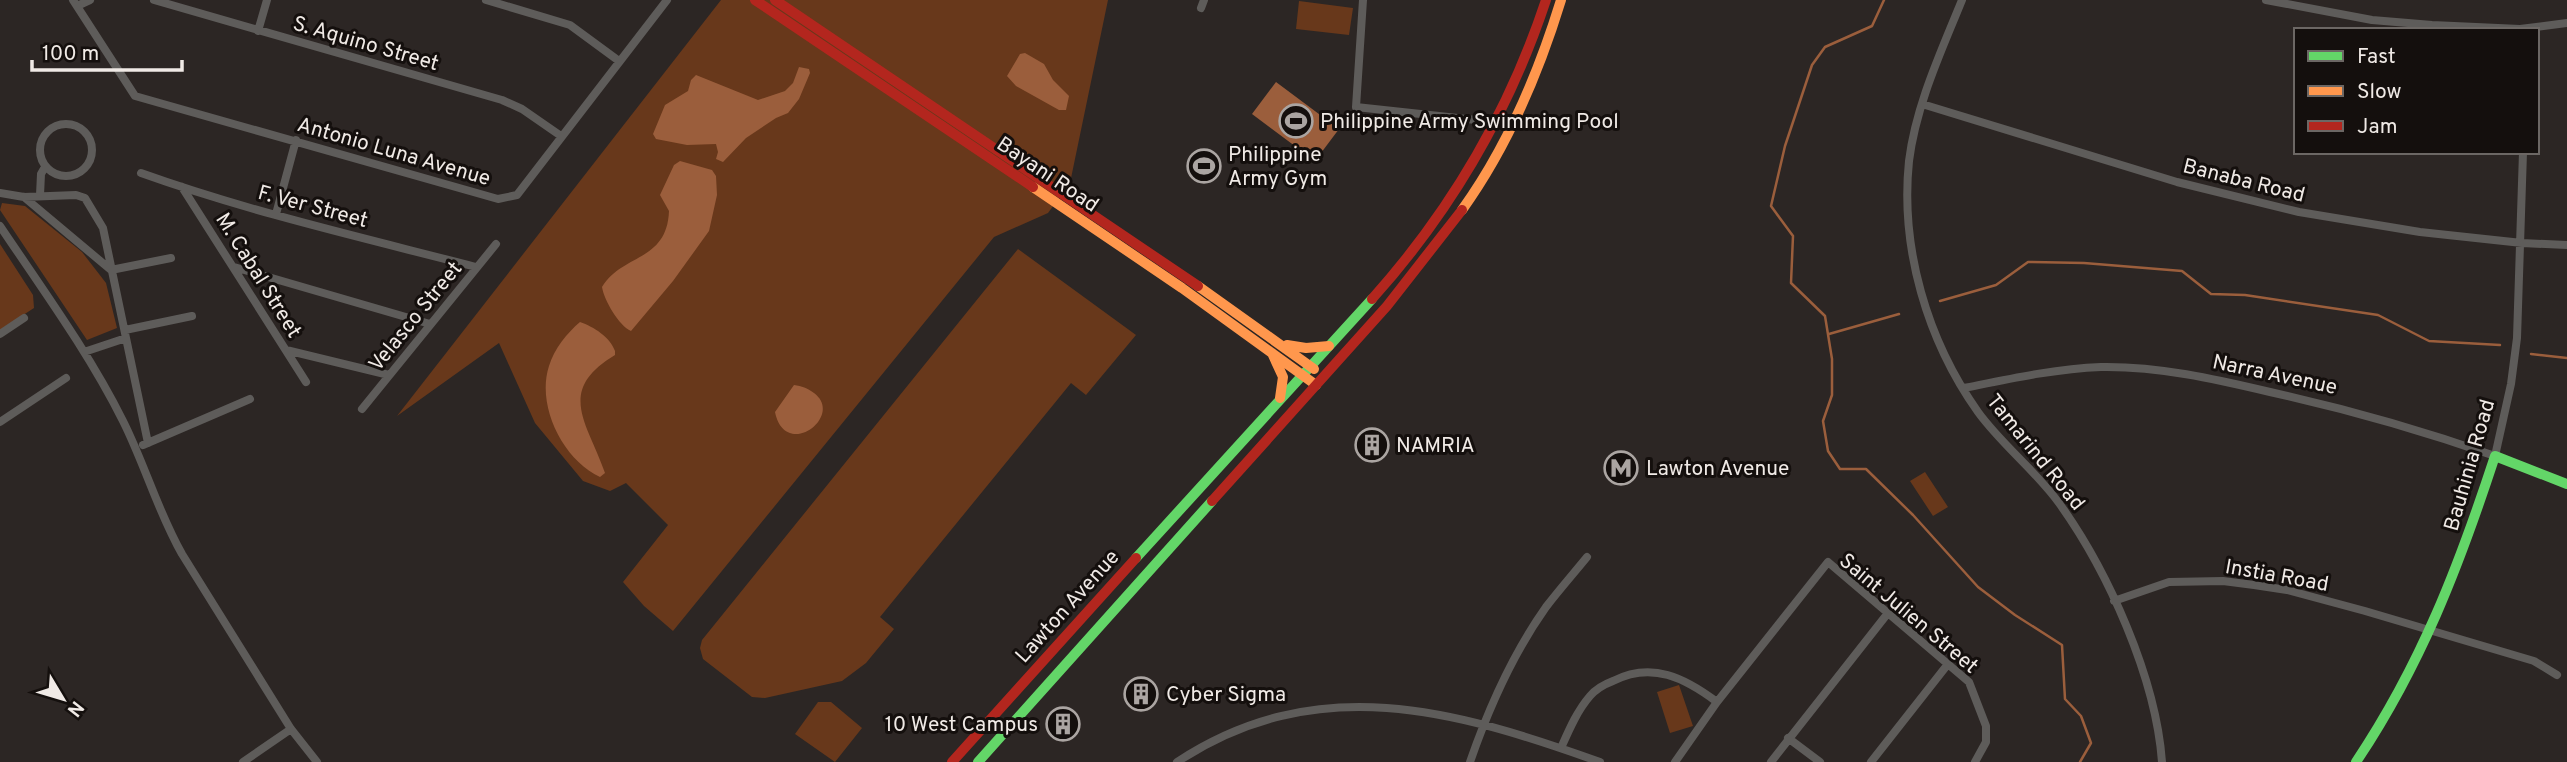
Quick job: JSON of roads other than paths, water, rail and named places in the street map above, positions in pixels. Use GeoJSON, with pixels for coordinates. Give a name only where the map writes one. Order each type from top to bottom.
{"type":"FeatureCollection","features":[{"type":"Feature","properties":{"kind":"main road","name":"Bayani Road"},"geometry":{"type":"LineString","coordinates":[[755,0],[1281,344],[1320,381]]}},
{"type":"Feature","properties":{"kind":"main road","name":"Bayani Road"},"geometry":{"type":"LineString","coordinates":[[775,0],[1185,283],[1271,351],[1307,370]]}},
{"type":"Feature","properties":{"kind":"main road","name":"Lawton Avenue"},"geometry":{"type":"LineString","coordinates":[[952,762],[1428,233],[1496,125],[1524,62],[1546,0]]}},
{"type":"Feature","properties":{"kind":"main road","name":"Lawton Avenue"},"geometry":{"type":"LineString","coordinates":[[978,762],[1424,264],[1467,206],[1522,108],[1540,66],[1561,0]]}},
{"type":"Feature","properties":{"kind":"main road"},"geometry":{"type":"LineString","coordinates":[[1281,344],[1306,348],[1329,346]]}},
{"type":"Feature","properties":{"kind":"main road"},"geometry":{"type":"LineString","coordinates":[[1271,351],[1283,377],[1280,399]]}},
{"type":"Feature","properties":{"kind":"main road","name":"Narra Avenue"},"geometry":{"type":"LineString","coordinates":[[2496,456],[2567,484]]}},
{"type":"Feature","properties":{"kind":"main road","name":"Bauhinia Road"},"geometry":{"type":"LineString","coordinates":[[2356,762],[2382,726],[2433,632],[2467,546],[2496,456]]}},
{"type":"Feature","properties":{"kind":"street"},"geometry":{"type":"LineString","coordinates":[[75,3],[90,0]]}},
{"type":"Feature","properties":{"kind":"street","name":"S. Aquino Street"},"geometry":{"type":"LineString","coordinates":[[154,0],[502,100],[522,109],[561,136]]}},
{"type":"Feature","properties":{"kind":"street"},"geometry":{"type":"LineString","coordinates":[[258,31],[267,0]]}},
{"type":"Feature","properties":{"kind":"street"},"geometry":{"type":"LineString","coordinates":[[486,0],[570,25],[618,61]]}},
{"type":"Feature","properties":{"kind":"street","name":"Antonio Luna Avenue"},"geometry":{"type":"LineString","coordinates":[[75,3],[135,96],[498,199],[517,195],[667,0]]}},
{"type":"Feature","properties":{"kind":"street"},"geometry":{"type":"LineString","coordinates":[[1363,0],[1356,107],[1476,120],[1496,125]]}},
{"type":"Feature","properties":{"kind":"street","name":"Tamarind Road"},"geometry":{"type":"LineString","coordinates":[[1962,0],[1922,104],[1909,162],[1907,194],[1910,241],[1923,301],[1948,359],[1978,412],[2061,505],[2096,560],[2146,681],[2162,762]]}},
{"type":"Feature","properties":{"kind":"street"},"geometry":{"type":"LineString","coordinates":[[2266,0],[2372,20],[2490,28]]}},
{"type":"Feature","properties":{"kind":"street"},"geometry":{"type":"LineString","coordinates":[[2533,28],[2567,23]]}},
{"type":"Feature","properties":{"kind":"street","name":"Banaba Road"},"geometry":{"type":"LineString","coordinates":[[1922,104],[2177,182],[2299,212],[2420,232],[2567,245]]}},
{"type":"Feature","properties":{"kind":"street"},"geometry":{"type":"LineString","coordinates":[[70,125],[86,134],[92,152],[84,169],[67,176],[55,174],[45,167],[40,155],[41,143],[52,128],[70,125]]}},
{"type":"Feature","properties":{"kind":"street"},"geometry":{"type":"LineString","coordinates":[[275,214],[296,140]]}},
{"type":"Feature","properties":{"kind":"street","name":"Bauhinia Road"},"geometry":{"type":"LineString","coordinates":[[2496,456],[2512,373],[2522,243],[2523,154]]}},
{"type":"Feature","properties":{"kind":"street"},"geometry":{"type":"LineString","coordinates":[[40,195],[41,174],[45,167]]}},
{"type":"Feature","properties":{"kind":"street","name":"F. Ver Street"},"geometry":{"type":"LineString","coordinates":[[141,173],[275,214],[476,267]]}},
{"type":"Feature","properties":{"kind":"street","name":"M. Cabal Street"},"geometry":{"type":"LineString","coordinates":[[182,187],[306,382]]}},
{"type":"Feature","properties":{"kind":"street"},"geometry":{"type":"LineString","coordinates":[[0,193],[24,197],[76,195],[85,198],[103,228],[148,443]]}},
{"type":"Feature","properties":{"kind":"street"},"geometry":{"type":"LineString","coordinates":[[24,197],[111,270]]}},
{"type":"Feature","properties":{"kind":"street"},"geometry":{"type":"LineString","coordinates":[[0,226],[84,352],[123,421],[167,529],[291,729],[317,762]]}},
{"type":"Feature","properties":{"kind":"street","name":"Velasco Street"},"geometry":{"type":"LineString","coordinates":[[362,409],[495,244]]}},
{"type":"Feature","properties":{"kind":"street"},"geometry":{"type":"LineString","coordinates":[[111,270],[171,258]]}},
{"type":"Feature","properties":{"kind":"street"},"geometry":{"type":"LineString","coordinates":[[234,267],[430,324]]}},
{"type":"Feature","properties":{"kind":"street"},"geometry":{"type":"LineString","coordinates":[[84,352],[125,334],[192,316]]}},
{"type":"Feature","properties":{"kind":"street"},"geometry":{"type":"LineString","coordinates":[[0,334],[24,318]]}},
{"type":"Feature","properties":{"kind":"street"},"geometry":{"type":"LineString","coordinates":[[285,350],[389,375]]}},
{"type":"Feature","properties":{"kind":"street","name":"Narra Avenue"},"geometry":{"type":"LineString","coordinates":[[1964,388],[2059,370],[2101,368],[2211,378],[2350,410],[2496,456]]}},
{"type":"Feature","properties":{"kind":"street"},"geometry":{"type":"LineString","coordinates":[[0,422],[66,378]]}},
{"type":"Feature","properties":{"kind":"street"},"geometry":{"type":"LineString","coordinates":[[136,449],[250,399]]}},
{"type":"Feature","properties":{"kind":"street"},"geometry":{"type":"LineString","coordinates":[[1470,762],[1483,724],[1516,655],[1546,607],[1587,557]]}},
{"type":"Feature","properties":{"kind":"street","name":"Saint Julien Street"},"geometry":{"type":"LineString","coordinates":[[1675,762],[1717,702],[1828,562],[1969,682],[1986,726],[1986,742],[1975,762]]}},
{"type":"Feature","properties":{"kind":"street","name":"Instia Road"},"geometry":{"type":"LineString","coordinates":[[2114,601],[2169,582],[2224,581],[2287,590],[2534,661],[2557,675]]}},
{"type":"Feature","properties":{"kind":"street"},"geometry":{"type":"LineString","coordinates":[[1771,762],[1888,613]]}},
{"type":"Feature","properties":{"kind":"street"},"geometry":{"type":"LineString","coordinates":[[1871,762],[1948,664]]}},
{"type":"Feature","properties":{"kind":"street"},"geometry":{"type":"LineString","coordinates":[[1561,748],[1592,694],[1626,674],[1644,671],[1665,673],[1684,679],[1717,702]]}},
{"type":"Feature","properties":{"kind":"street"},"geometry":{"type":"LineString","coordinates":[[1177,762],[1216,739],[1259,723],[1301,712],[1332,708],[1396,707],[1428,711],[1483,724],[1600,762]]}},
{"type":"Feature","properties":{"kind":"street"},"geometry":{"type":"LineString","coordinates":[[243,762],[291,729]]}},
{"type":"Feature","properties":{"kind":"street"},"geometry":{"type":"LineString","coordinates":[[1788,738],[1820,762]]}},
{"type":"Feature","properties":{"kind":"waterway"},"geometry":{"type":"LineString","coordinates":[[1884,0],[1872,26],[1825,47],[1812,65],[1785,146],[1771,206],[1793,236],[1791,283],[1825,316],[1832,359],[1832,395],[1823,421],[1828,451],[1840,469],[1866,469],[1913,515],[1978,587],[2062,645],[2065,699],[2081,716],[2091,743],[2080,762]]}},
{"type":"Feature","properties":{"kind":"waterway"},"geometry":{"type":"LineString","coordinates":[[1940,301],[1996,285],[2028,262],[2084,263],[2182,271],[2211,294],[2245,295],[2378,315],[2429,341],[2500,345]]}},
{"type":"Feature","properties":{"kind":"waterway"},"geometry":{"type":"LineString","coordinates":[[1829,334],[1899,314]]}},
{"type":"Feature","properties":{"kind":"waterway"},"geometry":{"type":"LineString","coordinates":[[2531,354],[2567,358]]}},
{"type":"Feature","properties":{"kind":"place","name":"Philippine Army Swimming Pool"},"geometry":{"type":"Point","coordinates":[1296,121]}},
{"type":"Feature","properties":{"kind":"place","name":"Philippine Army Gym"},"geometry":{"type":"Point","coordinates":[1204,166]}},
{"type":"Feature","properties":{"kind":"place","name":"NAMRIA"},"geometry":{"type":"Point","coordinates":[1372,445]}},
{"type":"Feature","properties":{"kind":"place","name":"Lawton Avenue"},"geometry":{"type":"Point","coordinates":[1621,468]}},
{"type":"Feature","properties":{"kind":"place","name":"Cyber Sigma"},"geometry":{"type":"Point","coordinates":[1141,694]}},
{"type":"Feature","properties":{"kind":"place","name":"10 West Campus"},"geometry":{"type":"Point","coordinates":[1063,724]}}]}
